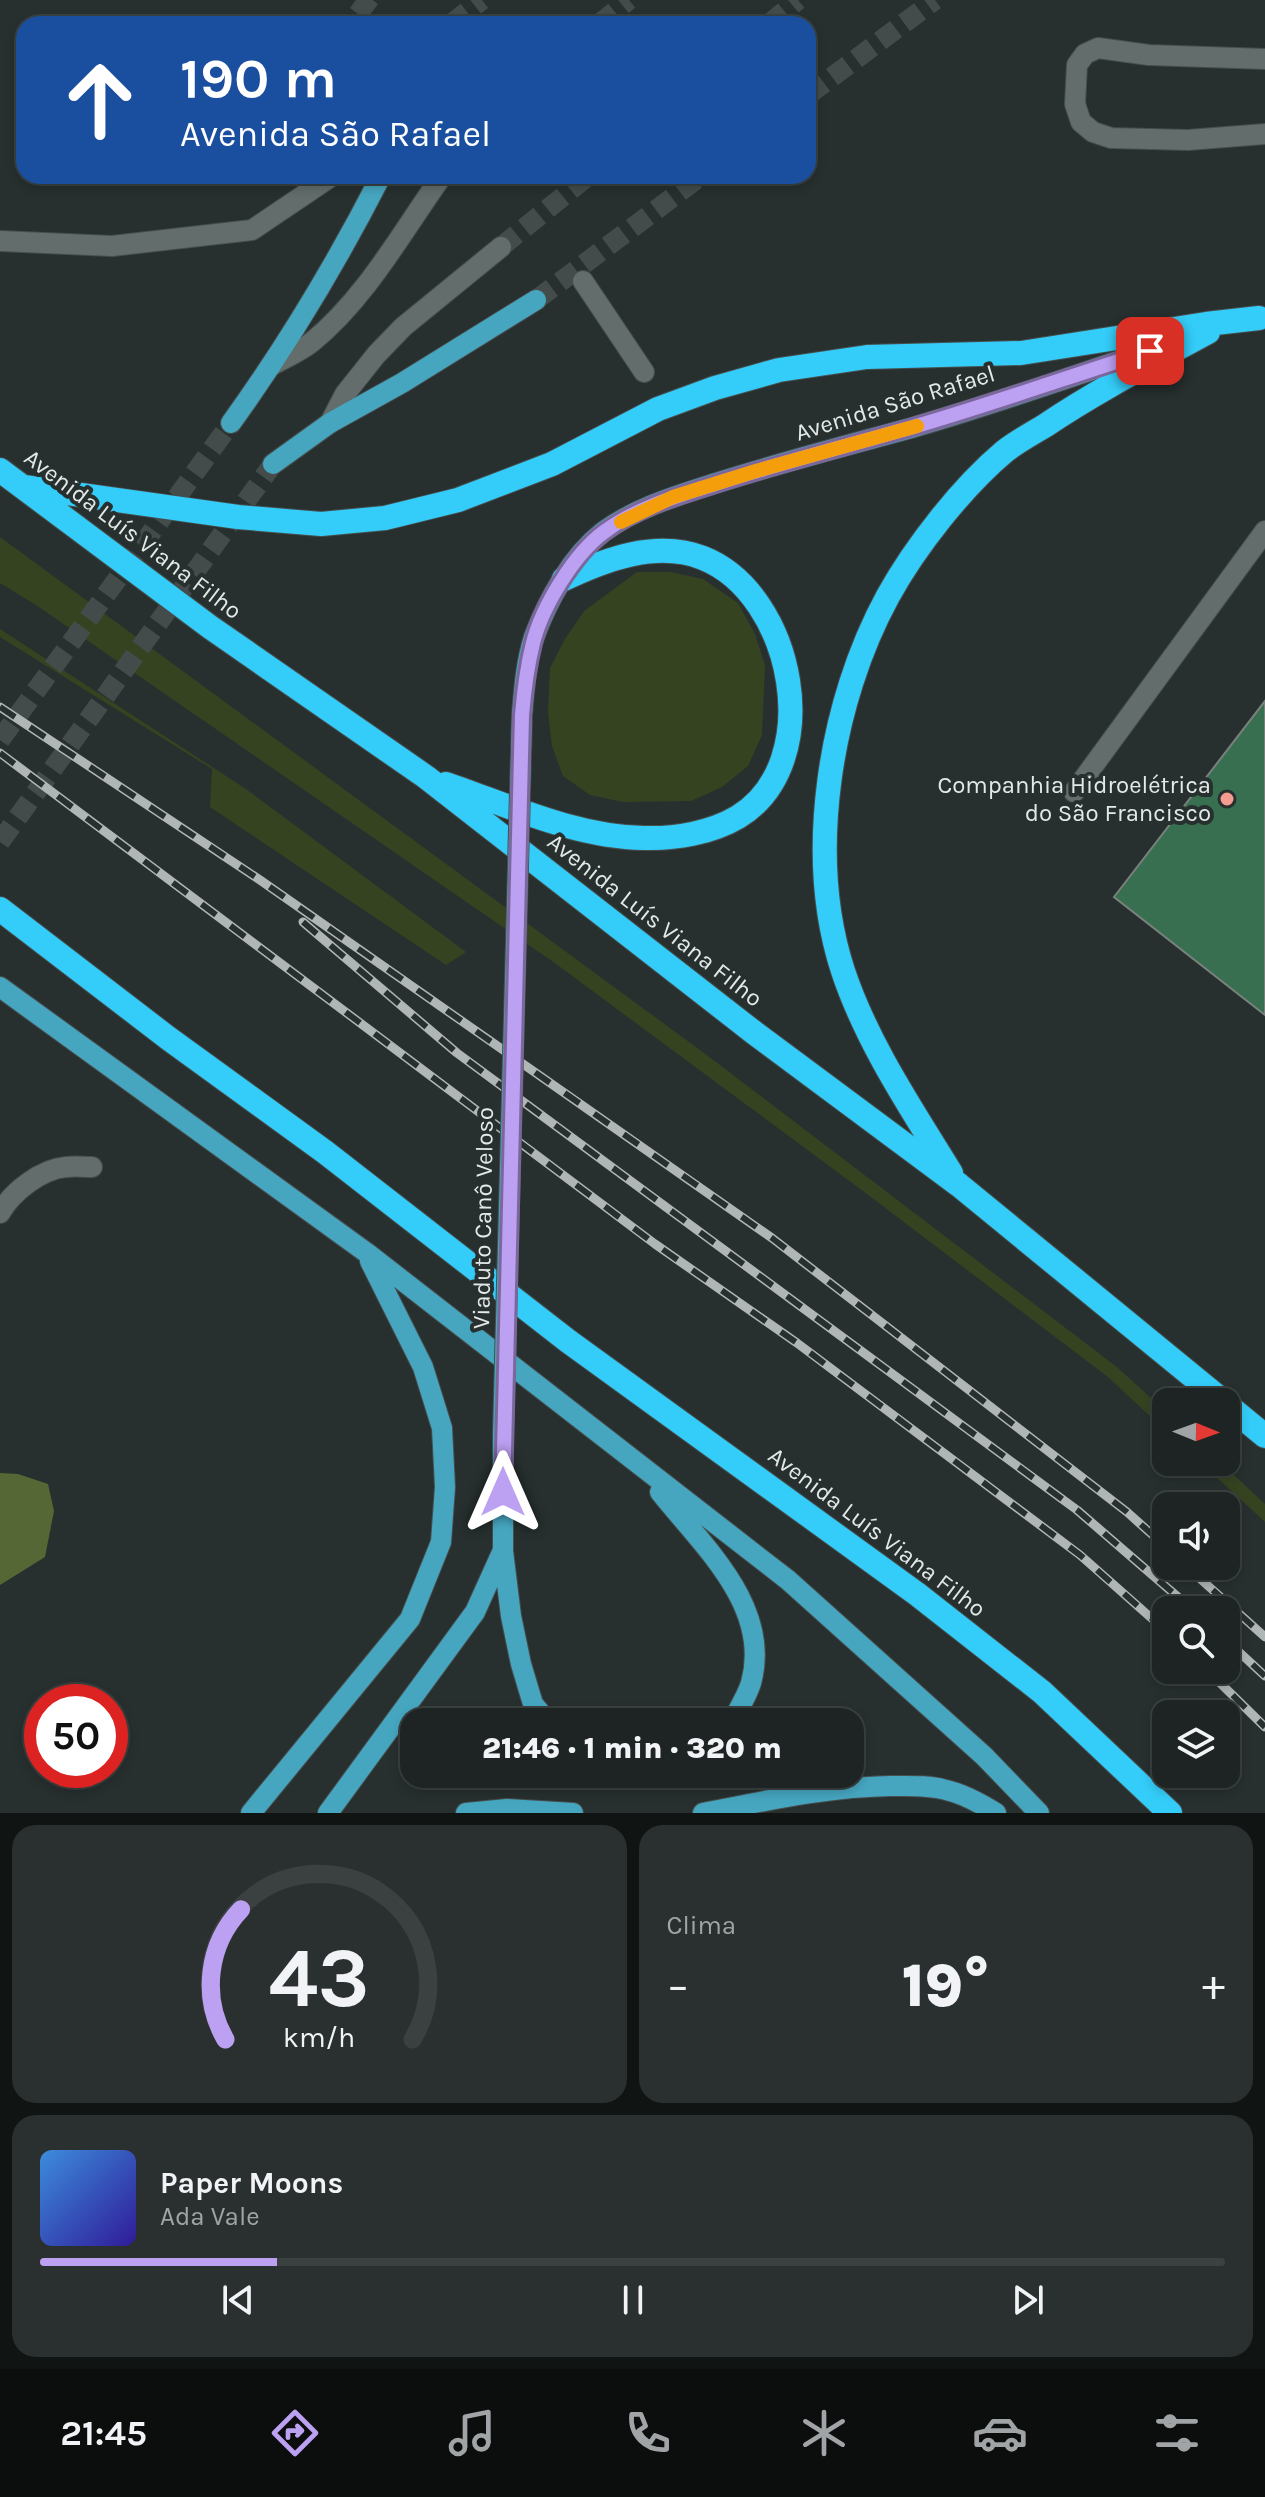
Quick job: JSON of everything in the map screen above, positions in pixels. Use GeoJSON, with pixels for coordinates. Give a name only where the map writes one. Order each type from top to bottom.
{"type":"FeatureCollection","features":[{"type":"Feature","properties":{"kind":"highway"},"geometry":{"type":"LineString","coordinates":[[22,487],[238,517],[321,524],[369,521],[458,500],[552,464],[658,409],[715,388],[779,370],[867,357],[1021,353],[1262,317]]}},
{"type":"Feature","properties":{"kind":"highway"},"geometry":{"type":"LineString","coordinates":[[959,1185],[868,1031],[843,970],[828,907],[825,847],[830,785],[842,715],[861,655],[887,597],[916,551],[961,496],[1006,451],[1082,401],[1208,332]]}},
{"type":"Feature","properties":{"kind":"highway","name":"Avenida Luís Viana Filho"},"geometry":{"type":"LineString","coordinates":[[0,470],[210,627],[426,777],[752,1031],[959,1185],[1207,1388]]}},
{"type":"Feature","properties":{"kind":"highway"},"geometry":{"type":"LineString","coordinates":[[426,777],[578,829],[609,836],[645,838],[681,836],[710,829],[738,816],[771,783],[782,760],[790,718],[786,671],[770,622],[741,582],[702,557],[675,552],[616,557],[564,579]]}},
{"type":"Feature","properties":{"kind":"highway","name":"Avenida Luís Viana Filho"},"geometry":{"type":"LineString","coordinates":[[0,909],[168,1038],[325,1152],[568,1341],[917,1594],[1042,1692],[1170,1813]]}},
{"type":"Feature","properties":{"kind":"highway","name":"Avenida Luís Viana Filho"},"geometry":{"type":"LineString","coordinates":[[1240,1415],[1265,1436]]}},
{"type":"Feature","properties":{"kind":"main road"},"geometry":{"type":"LineString","coordinates":[[231,423],[274,364],[347,243],[377,184]]}},
{"type":"Feature","properties":{"kind":"main road"},"geometry":{"type":"LineString","coordinates":[[273,464],[330,423],[402,383],[536,300]]}},
{"type":"Feature","properties":{"kind":"main road","name":"Avenida São Rafael"},"geometry":{"type":"LineString","coordinates":[[564,579],[580,554],[603,532],[633,514],[673,497],[916,426],[1262,317]]}},
{"type":"Feature","properties":{"kind":"main road","name":"Viaduto Canô Veloso"},"geometry":{"type":"LineString","coordinates":[[328,1813],[475,1612],[503,1550],[503,1435],[522,715],[526,674],[534,639],[546,609],[564,579]]}},
{"type":"Feature","properties":{"kind":"main road"},"geometry":{"type":"LineString","coordinates":[[0,987],[367,1253],[788,1580],[984,1756],[1039,1813]]}},
{"type":"Feature","properties":{"kind":"main road"},"geometry":{"type":"LineString","coordinates":[[251,1813],[410,1619],[441,1542],[445,1487],[442,1428],[423,1367],[367,1253]]}},
{"type":"Feature","properties":{"kind":"main road"},"geometry":{"type":"LineString","coordinates":[[640,1467],[736,1587],[751,1623],[754,1653],[751,1684],[739,1708]]}},
{"type":"Feature","properties":{"kind":"main road"},"geometry":{"type":"LineString","coordinates":[[503,1550],[521,1664],[536,1708]]}},
{"type":"Feature","properties":{"kind":"main road"},"geometry":{"type":"LineString","coordinates":[[703,1813],[820,1791],[909,1786],[943,1789],[965,1796],[996,1813]]}},
{"type":"Feature","properties":{"kind":"main road"},"geometry":{"type":"LineString","coordinates":[[466,1813],[507,1809],[573,1813]]}},
{"type":"Feature","properties":{"kind":"street"},"geometry":{"type":"LineString","coordinates":[[1265,59],[1149,55],[1098,48],[1085,54],[1077,65],[1075,104],[1081,122],[1093,132],[1111,138],[1172,140],[1265,134]]}},
{"type":"Feature","properties":{"kind":"street"},"geometry":{"type":"LineString","coordinates":[[0,241],[112,246],[252,230],[320,184]]}},
{"type":"Feature","properties":{"kind":"street"},"geometry":{"type":"LineString","coordinates":[[274,364],[310,344],[341,315],[436,184]]}},
{"type":"Feature","properties":{"kind":"street"},"geometry":{"type":"LineString","coordinates":[[330,423],[345,394],[403,327],[501,247]]}},
{"type":"Feature","properties":{"kind":"street"},"geometry":{"type":"LineString","coordinates":[[583,281],[644,372]]}},
{"type":"Feature","properties":{"kind":"street"},"geometry":{"type":"LineString","coordinates":[[1074,792],[1265,531]]}},
{"type":"Feature","properties":{"kind":"street"},"geometry":{"type":"LineString","coordinates":[[0,1213],[8,1199],[36,1178],[63,1167],[92,1167]]}},
{"type":"Feature","properties":{"kind":"green space"},"geometry":{"type":"Polygon","coordinates":[[[0,537],[704,1053],[1117,1367],[1152,1399],[1152,1418],[1108,1377],[552,961],[0,583],[0,537]]]}},
{"type":"Feature","properties":{"kind":"green space"},"geometry":{"type":"Polygon","coordinates":[[[637,572],[670,572],[703,579],[738,603],[755,634],[765,665],[762,735],[748,766],[722,787],[691,801],[623,802],[590,795],[563,776],[552,746],[548,712],[550,668],[584,611],[637,572]]]}},
{"type":"Feature","properties":{"kind":"green space"},"geometry":{"type":"Polygon","coordinates":[[[0,629],[246,789],[466,952],[446,965],[210,807],[212,769],[0,637],[0,629]]]}},
{"type":"Feature","properties":{"kind":"green space"},"geometry":{"type":"Polygon","coordinates":[[[0,1473],[18,1474],[48,1484],[54,1511],[45,1557],[0,1585],[0,1473]]]}},
{"type":"Feature","properties":{"kind":"green space"},"geometry":{"type":"Polygon","coordinates":[[[1215,1476],[1235,1476],[1265,1504],[1265,1522],[1240,1499],[1240,1492],[1232,1492],[1215,1476]]]}},
{"type":"Feature","properties":{"kind":"building","name":"Companhia Hidroelétrica do São Francisco"},"geometry":{"type":"Polygon","coordinates":[[[1265,701],[1265,1015],[1114,897],[1265,701]]]}},
{"type":"Feature","properties":{"kind":"tunnel"},"geometry":{"type":"LineString","coordinates":[[356,0],[376,15]]}},
{"type":"Feature","properties":{"kind":"tunnel"},"geometry":{"type":"LineString","coordinates":[[461,16],[482,0]]}},
{"type":"Feature","properties":{"kind":"tunnel"},"geometry":{"type":"LineString","coordinates":[[609,16],[629,0]]}},
{"type":"Feature","properties":{"kind":"tunnel"},"geometry":{"type":"LineString","coordinates":[[779,16],[798,0]]}},
{"type":"Feature","properties":{"kind":"tunnel"},"geometry":{"type":"LineString","coordinates":[[816,89],[935,0]]}},
{"type":"Feature","properties":{"kind":"tunnel"},"geometry":{"type":"LineString","coordinates":[[501,247],[578,184]]}},
{"type":"Feature","properties":{"kind":"tunnel"},"geometry":{"type":"LineString","coordinates":[[536,300],[690,184]]}},
{"type":"Feature","properties":{"kind":"tunnel"},"geometry":{"type":"LineString","coordinates":[[0,740],[231,423]]}},
{"type":"Feature","properties":{"kind":"tunnel"},"geometry":{"type":"LineString","coordinates":[[0,842],[273,464]]}},
{"type":"Feature","properties":{"kind":"railway"},"geometry":{"type":"LineString","coordinates":[[0,707],[260,880],[772,1238],[1152,1534]]}},
{"type":"Feature","properties":{"kind":"railway"},"geometry":{"type":"LineString","coordinates":[[0,753],[655,1244],[797,1343],[1080,1555],[1152,1619]]}},
{"type":"Feature","properties":{"kind":"railway"},"geometry":{"type":"LineString","coordinates":[[303,922],[457,1053],[1077,1510],[1177,1596]]}},
{"type":"Feature","properties":{"kind":"railway"},"geometry":{"type":"LineString","coordinates":[[1202,1580],[1265,1637]]}},
{"type":"Feature","properties":{"kind":"railway"},"geometry":{"type":"LineString","coordinates":[[1240,1653],[1265,1676]]}},
{"type":"Feature","properties":{"kind":"railway"},"geometry":{"type":"LineString","coordinates":[[1221,1684],[1265,1727]]}},
{"type":"Feature","properties":{"kind":"slow traffic"},"geometry":{"type":"LineString","coordinates":[[621,522],[673,497],[917,426]]}},
{"type":"Feature","properties":{"kind":"place","name":"Companhia Hidroelétrica do São Francisco"},"geometry":{"type":"Point","coordinates":[1227,799]}},
{"type":"Feature","properties":{"kind":"route"},"geometry":{"type":"LineString","coordinates":[[503,1492],[522,715],[526,674],[534,639],[546,609],[580,554],[603,532],[633,514],[673,497],[916,426],[1150,351]]}}]}
